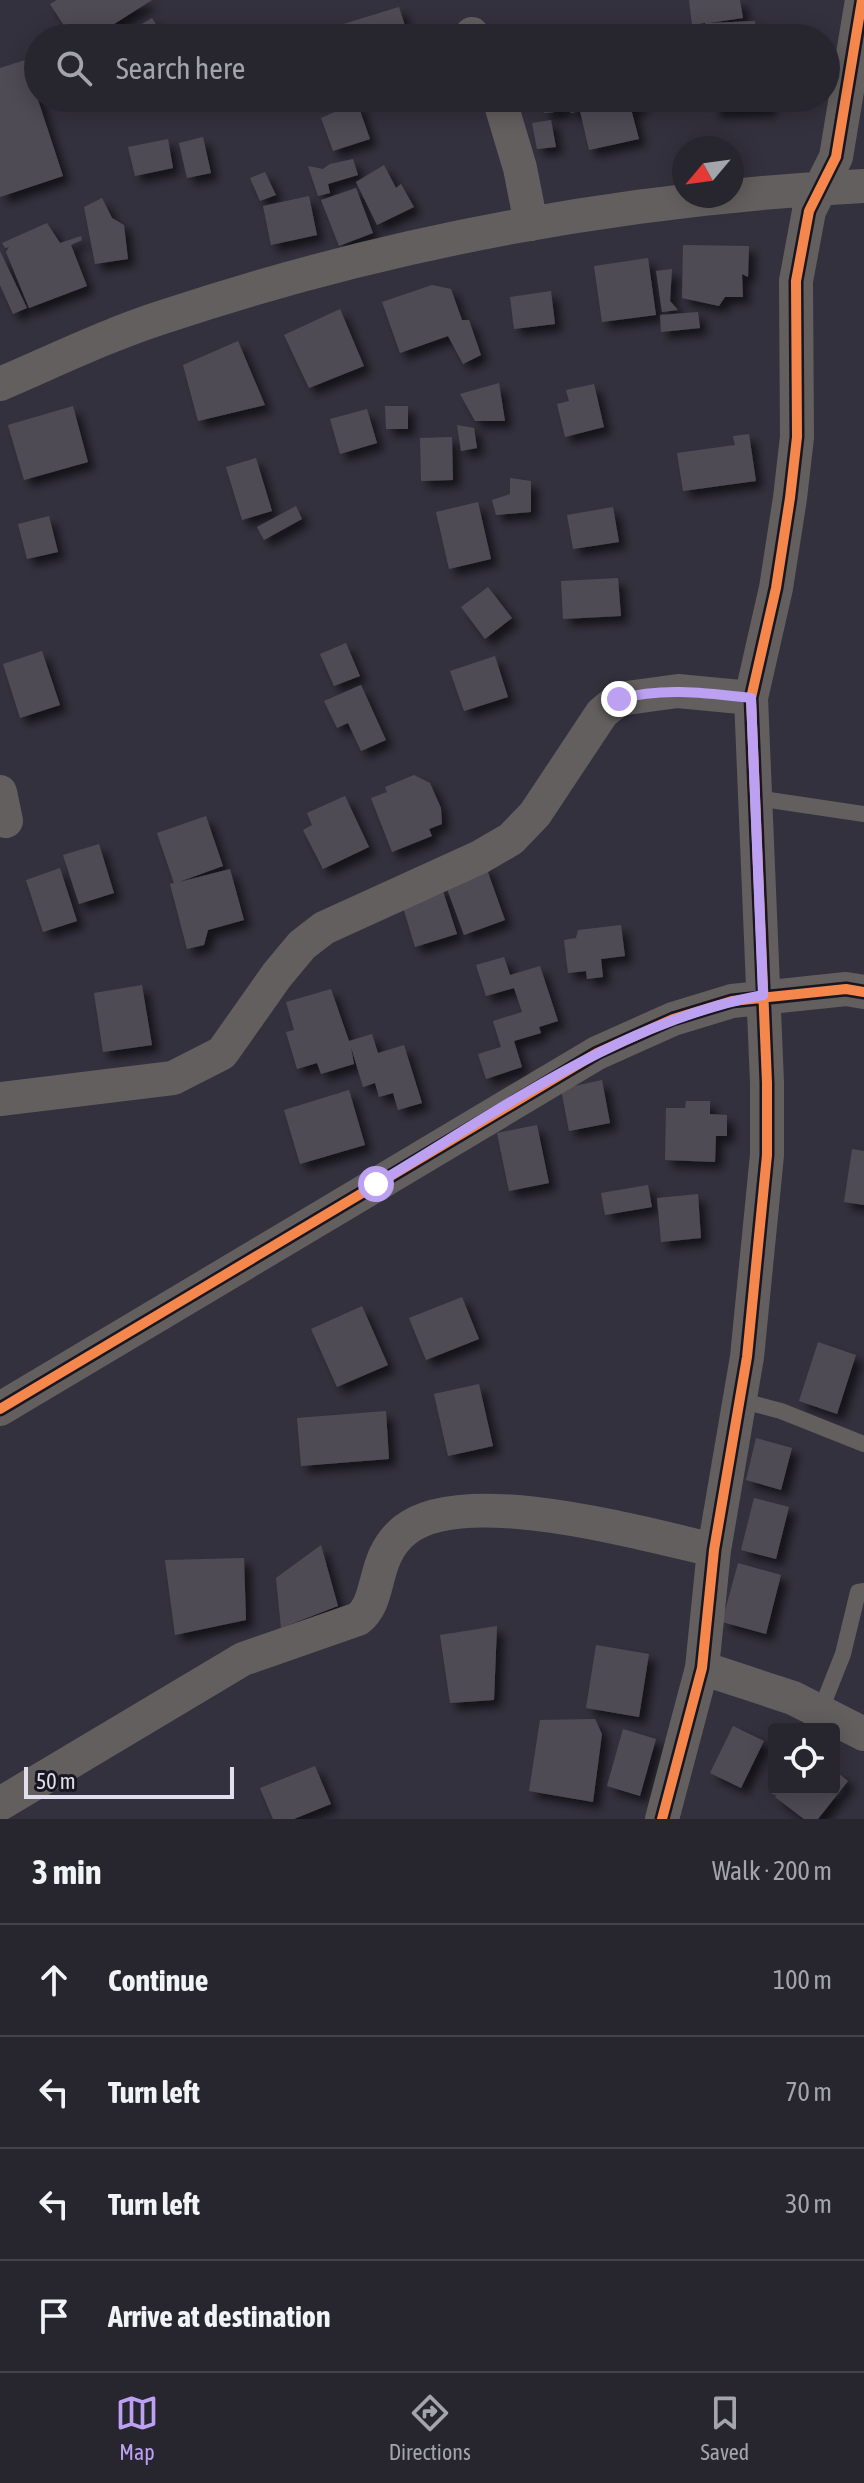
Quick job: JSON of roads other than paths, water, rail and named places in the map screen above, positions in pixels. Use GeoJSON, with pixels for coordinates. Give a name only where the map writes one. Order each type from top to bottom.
{"type":"FeatureCollection","features":[{"type":"Feature","properties":{"kind":"street"},"geometry":{"type":"LineString","coordinates":[[662,1819],[702,1668],[714,1550],[747,1357],[767,1155],[751,698],[776,588],[797,437],[796,281],[809,211],[836,157],[862,0]]}},
{"type":"Feature","properties":{"kind":"street"},"geometry":{"type":"LineString","coordinates":[[503,112],[520,168],[531,224]]}},
{"type":"Feature","properties":{"kind":"street"},"geometry":{"type":"LineString","coordinates":[[0,384],[160,317],[339,263],[531,224],[633,208],[864,186]]}},
{"type":"Feature","properties":{"kind":"street"},"geometry":{"type":"LineString","coordinates":[[0,1099],[173,1078],[196,1070],[222,1053],[277,975],[302,945],[324,928],[480,857],[511,839],[535,814],[602,713],[619,699],[640,693],[678,691],[751,698]]}},
{"type":"Feature","properties":{"kind":"street"},"geometry":{"type":"LineString","coordinates":[[0,1409],[597,1053],[673,1019],[763,995],[846,989],[864,992]]}},
{"type":"Feature","properties":{"kind":"street"},"geometry":{"type":"LineString","coordinates":[[0,1804],[243,1659],[358,1619],[371,1604],[378,1569],[387,1547],[407,1528],[436,1515],[470,1511],[555,1517],[714,1550]]}},
{"type":"Feature","properties":{"kind":"street"},"geometry":{"type":"LineString","coordinates":[[702,1668],[793,1698],[864,1734]]}},
{"type":"Feature","properties":{"kind":"lane"},"geometry":{"type":"LineString","coordinates":[[756,798],[864,814]]}},
{"type":"Feature","properties":{"kind":"lane"},"geometry":{"type":"LineString","coordinates":[[739,1400],[781,1411],[864,1444]]}},
{"type":"Feature","properties":{"kind":"lane"},"geometry":{"type":"LineString","coordinates":[[820,1712],[843,1654],[852,1605],[858,1592],[864,1591]]}}]}
